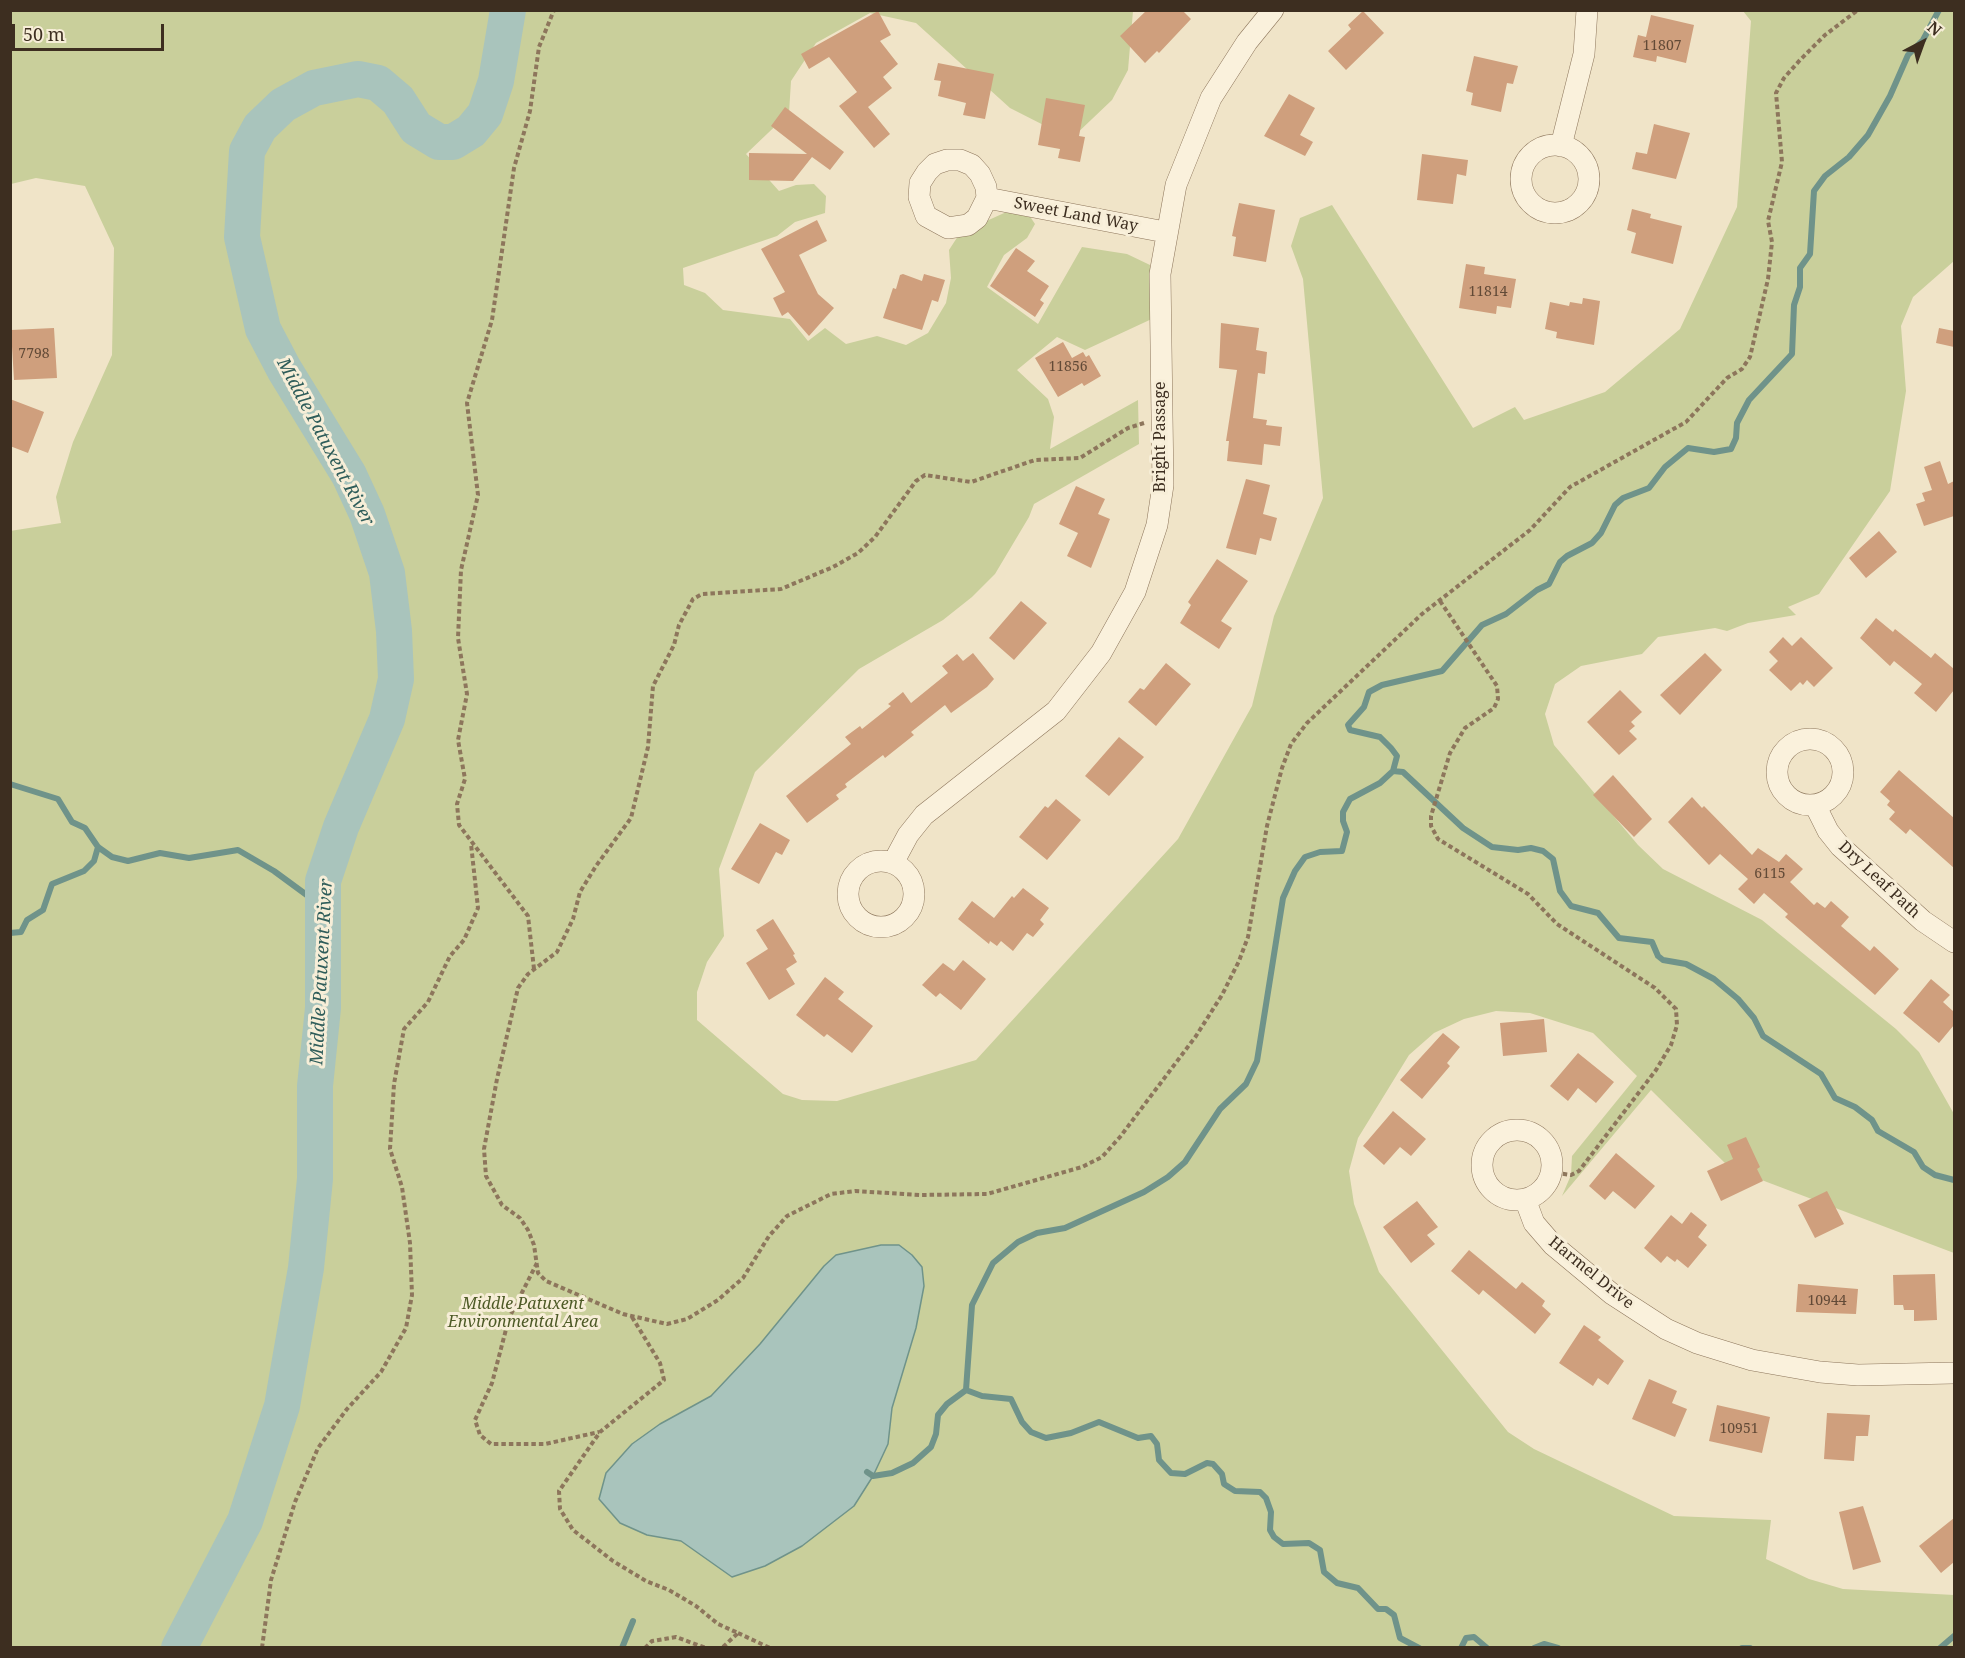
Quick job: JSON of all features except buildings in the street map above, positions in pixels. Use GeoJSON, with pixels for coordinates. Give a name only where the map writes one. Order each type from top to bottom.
{"type":"FeatureCollection","features":[{"type":"Feature","properties":{"kind":"street","name":"Bright Passage"},"geometry":{"type":"LineString","coordinates":[[893,863],[908,835],[924,815],[1056,711],[1078,685],[1119,625],[1135,592],[1157,525],[1163,485],[1160,274],[1165,232],[1176,185],[1211,98],[1247,42],[1273,10]]}},
{"type":"Feature","properties":{"kind":"street"},"geometry":{"type":"LineString","coordinates":[[1561,146],[1584,54],[1587,10]]}},
{"type":"Feature","properties":{"kind":"street","name":"Sweet Land Way"},"geometry":{"type":"LineString","coordinates":[[987,198],[1165,232]]}},
{"type":"Feature","properties":{"kind":"street","name":"Dry Leaf Path"},"geometry":{"type":"LineString","coordinates":[[1815,805],[1828,831],[1840,846],[1923,921],[1954,942]]}},
{"type":"Feature","properties":{"kind":"street"},"geometry":{"type":"LineString","coordinates":[[1513,1130],[1526,1131],[1544,1143],[1551,1161],[1551,1172],[1546,1185],[1535,1195],[1525,1199],[1514,1200],[1501,1196],[1486,1182],[1482,1165],[1488,1145],[1498,1136],[1513,1130]]}},
{"type":"Feature","properties":{"kind":"street","name":"Harmel Drive"},"geometry":{"type":"LineString","coordinates":[[1525,1199],[1534,1223],[1553,1245],[1611,1294],[1666,1329],[1697,1342],[1752,1360],[1811,1371],[1858,1375],[1954,1373]]}},
{"type":"Feature","properties":{"kind":"path"},"geometry":{"type":"LineString","coordinates":[[534,969],[528,916],[471,844],[459,825],[457,804],[465,779],[458,740],[467,694],[458,638],[461,570],[478,495],[467,403],[492,320],[514,168],[530,111],[539,47],[554,10]]}},
{"type":"Feature","properties":{"kind":"path"},"geometry":{"type":"LineString","coordinates":[[1162,422],[1128,428],[1080,458],[1035,460],[971,482],[925,475],[916,481],[897,510],[875,537],[858,553],[806,580],[781,589],[702,594],[693,599],[682,618],[674,645],[653,686],[648,747],[631,818],[580,892],[573,919],[557,952],[534,969],[518,988],[491,1107],[484,1149],[486,1176],[492,1191],[502,1205],[520,1218],[528,1230],[534,1245],[538,1274],[558,1288],[632,1317],[667,1324],[687,1319],[706,1309],[743,1278],[769,1236],[787,1216],[804,1205],[831,1194],[883,1190],[920,1195],[987,1194],[1082,1167],[1102,1157],[1120,1137],[1196,1036],[1222,995],[1239,961],[1250,926],[1267,826],[1292,744],[1322,707],[1393,640],[1530,530],[1570,487],[1686,422],[1727,378],[1742,369],[1750,357],[1768,279],[1772,242],[1768,221],[1782,162],[1776,93],[1784,78],[1800,60],[1825,35],[1858,10]]}},
{"type":"Feature","properties":{"kind":"path"},"geometry":{"type":"LineString","coordinates":[[1440,601],[1497,686],[1498,699],[1494,708],[1465,728],[1450,753],[1431,816],[1431,826],[1438,839],[1528,894],[1557,924],[1655,988],[1676,1009],[1677,1025],[1671,1045],[1656,1070],[1579,1171],[1571,1175],[1551,1172]]}},
{"type":"Feature","properties":{"kind":"path"},"geometry":{"type":"LineString","coordinates":[[262,1647],[271,1580],[295,1502],[318,1448],[347,1409],[381,1372],[406,1328],[412,1295],[410,1243],[402,1187],[390,1149],[394,1084],[404,1029],[428,1002],[450,956],[464,940],[478,908],[471,844]]}},
{"type":"Feature","properties":{"kind":"path"},"geometry":{"type":"LineString","coordinates":[[537,1263],[509,1318],[492,1383],[475,1420],[480,1435],[490,1444],[515,1445],[545,1444],[600,1432]]}},
{"type":"Feature","properties":{"kind":"path"},"geometry":{"type":"LineString","coordinates":[[632,1317],[660,1363],[664,1380],[600,1432],[560,1491],[560,1509],[573,1530],[613,1561],[646,1581],[669,1590],[696,1606],[718,1624],[770,1647]]}},
{"type":"Feature","properties":{"kind":"path"},"geometry":{"type":"LineString","coordinates":[[722,1647],[738,1633]]}},
{"type":"Feature","properties":{"kind":"path"},"geometry":{"type":"LineString","coordinates":[[645,1647],[652,1641],[676,1637],[706,1647]]}},
{"type":"Feature","properties":{"kind":"green space","name":"Middle Patuxent Environmental Area"},"geometry":{"type":"Polygon","coordinates":[[[11,11],[1133,11],[1128,70],[1112,100],[1071,139],[1010,108],[916,23],[870,13],[816,43],[791,81],[789,113],[746,154],[779,191],[796,185],[814,184],[826,196],[825,213],[795,222],[777,236],[683,268],[684,285],[705,293],[723,310],[790,319],[808,341],[825,328],[846,344],[877,336],[906,345],[928,333],[946,303],[951,278],[949,250],[960,233],[1013,209],[1027,212],[1035,224],[1027,238],[1004,255],[987,287],[1038,324],[1082,247],[1127,254],[1150,265],[1156,317],[1085,350],[1057,337],[1017,370],[1048,399],[1054,417],[1050,449],[1138,400],[1139,444],[1034,504],[1029,517],[995,574],[972,597],[943,620],[859,669],[755,772],[719,869],[724,936],[707,962],[697,992],[697,1020],[783,1094],[802,1100],[837,1101],[976,1060],[1178,839],[1252,706],[1274,616],[1323,498],[1303,279],[1291,246],[1300,218],[1332,205],[1473,428],[1515,407],[1524,420],[1605,392],[1680,329],[1737,207],[1751,21],[1743,11],[1954,11],[1954,261],[1913,297],[1901,326],[1906,391],[1890,491],[1819,594],[1788,607],[1796,615],[1748,623],[1727,631],[1715,628],[1658,637],[1642,654],[1581,666],[1555,684],[1545,714],[1554,745],[1638,845],[1663,869],[1762,920],[1896,1029],[1919,1052],[1954,1114],[1954,1253],[1730,1168],[1651,1090],[1562,1196],[1571,1175],[1572,1156],[1637,1076],[1593,1033],[1530,1013],[1496,1011],[1464,1019],[1434,1033],[1409,1055],[1358,1138],[1349,1171],[1354,1204],[1379,1272],[1508,1432],[1534,1449],[1674,1516],[1771,1520],[1766,1559],[1809,1579],[1843,1589],[1954,1595],[1954,1647],[11,1647],[10,531],[61,523],[56,497],[73,442],[112,355],[114,248],[85,186],[36,178],[11,184],[11,11]]]}},
{"type":"Feature","properties":{"kind":"water"},"geometry":{"type":"Polygon","coordinates":[[[881,1245],[899,1245],[912,1255],[922,1267],[924,1286],[916,1328],[892,1408],[888,1444],[873,1476],[854,1506],[802,1546],[765,1566],[732,1577],[681,1541],[647,1535],[620,1523],[599,1499],[606,1473],[632,1444],[660,1424],[711,1396],[760,1344],[824,1266],[836,1255],[881,1245]]]}},
{"type":"Feature","properties":{"kind":"waterway","name":"Middle Patuxent River"},"geometry":{"type":"LineString","coordinates":[[179,1648],[245,1521],[282,1406],[306,1268],[315,1179],[315,1086],[323,1008],[323,881],[341,827],[387,719],[396,679],[394,631],[387,573],[367,514],[349,475],[284,369],[263,329],[242,237],[247,151],[260,127],[283,105],[314,88],[358,79],[378,83],[398,100],[416,128],[439,142],[453,142],[471,131],[485,114],[496,81],[508,10]]}},
{"type":"Feature","properties":{"kind":"waterway"},"geometry":{"type":"LineString","coordinates":[[867,1472],[873,1476],[892,1473],[913,1463],[931,1447],[936,1434],[938,1415],[947,1404],[966,1390],[972,1305],[993,1263],[1018,1242],[1037,1233],[1065,1228],[1144,1192],[1168,1177],[1185,1162],[1220,1109],[1246,1084],[1257,1061],[1283,898],[1295,871],[1305,857],[1320,852],[1342,851],[1347,832],[1343,812],[1350,799],[1380,783],[1393,771],[1397,756],[1391,748],[1380,737],[1350,730],[1348,725],[1364,707],[1369,692],[1382,685],[1442,671],[1482,625],[1506,614],[1537,590],[1549,584],[1560,562],[1592,543],[1601,533],[1615,505],[1623,498],[1649,488],[1665,467],[1688,448],[1714,452],[1731,449],[1736,438],[1737,423],[1749,400],[1792,354],[1794,305],[1800,287],[1800,268],[1810,254],[1814,191],[1825,176],[1849,157],[1868,135],[1890,96],[1908,55],[1923,40],[1939,10]]}},
{"type":"Feature","properties":{"kind":"waterway"},"geometry":{"type":"LineString","coordinates":[[1393,771],[1403,772],[1463,828],[1492,847],[1518,850],[1531,848],[1543,851],[1553,859],[1560,891],[1571,906],[1598,913],[1619,938],[1652,942],[1658,956],[1663,960],[1686,964],[1714,979],[1738,999],[1754,1018],[1763,1036],[1821,1074],[1835,1098],[1855,1107],[1872,1120],[1878,1131],[1914,1152],[1923,1167],[1935,1175],[1954,1180]]}},
{"type":"Feature","properties":{"kind":"waterway"},"geometry":{"type":"LineString","coordinates":[[10,784],[58,799],[72,822],[85,828],[98,847],[112,857],[128,861],[160,853],[189,858],[238,850],[274,871],[323,907]]}},
{"type":"Feature","properties":{"kind":"waterway"},"geometry":{"type":"LineString","coordinates":[[10,933],[21,932],[27,920],[43,910],[52,884],[84,871],[94,861],[98,847]]}},
{"type":"Feature","properties":{"kind":"waterway"},"geometry":{"type":"LineString","coordinates":[[966,1390],[982,1396],[1011,1399],[1022,1422],[1031,1432],[1046,1438],[1071,1433],[1099,1422],[1138,1438],[1151,1436],[1157,1444],[1159,1460],[1171,1473],[1185,1474],[1207,1463],[1213,1464],[1222,1474],[1224,1484],[1235,1491],[1260,1492],[1266,1498],[1271,1512],[1270,1530],[1274,1537],[1283,1544],[1309,1543],[1320,1550],[1324,1572],[1337,1583],[1358,1588],[1378,1609],[1386,1609],[1394,1615],[1400,1638],[1419,1648]]}},
{"type":"Feature","properties":{"kind":"waterway"},"geometry":{"type":"LineString","coordinates":[[622,1648],[633,1621]]}},
{"type":"Feature","properties":{"kind":"waterway"},"geometry":{"type":"LineString","coordinates":[[1940,1648],[1954,1636]]}},
{"type":"Feature","properties":{"kind":"waterway"},"geometry":{"type":"LineString","coordinates":[[1461,1648],[1466,1638],[1474,1637],[1487,1648]]}},
{"type":"Feature","properties":{"kind":"waterway"},"geometry":{"type":"LineString","coordinates":[[1534,1648],[1544,1644],[1558,1648]]}},
{"type":"Feature","properties":{"kind":"waterway"},"geometry":{"type":"LineString","coordinates":[[1742,1648],[1750,1648]]}}]}
